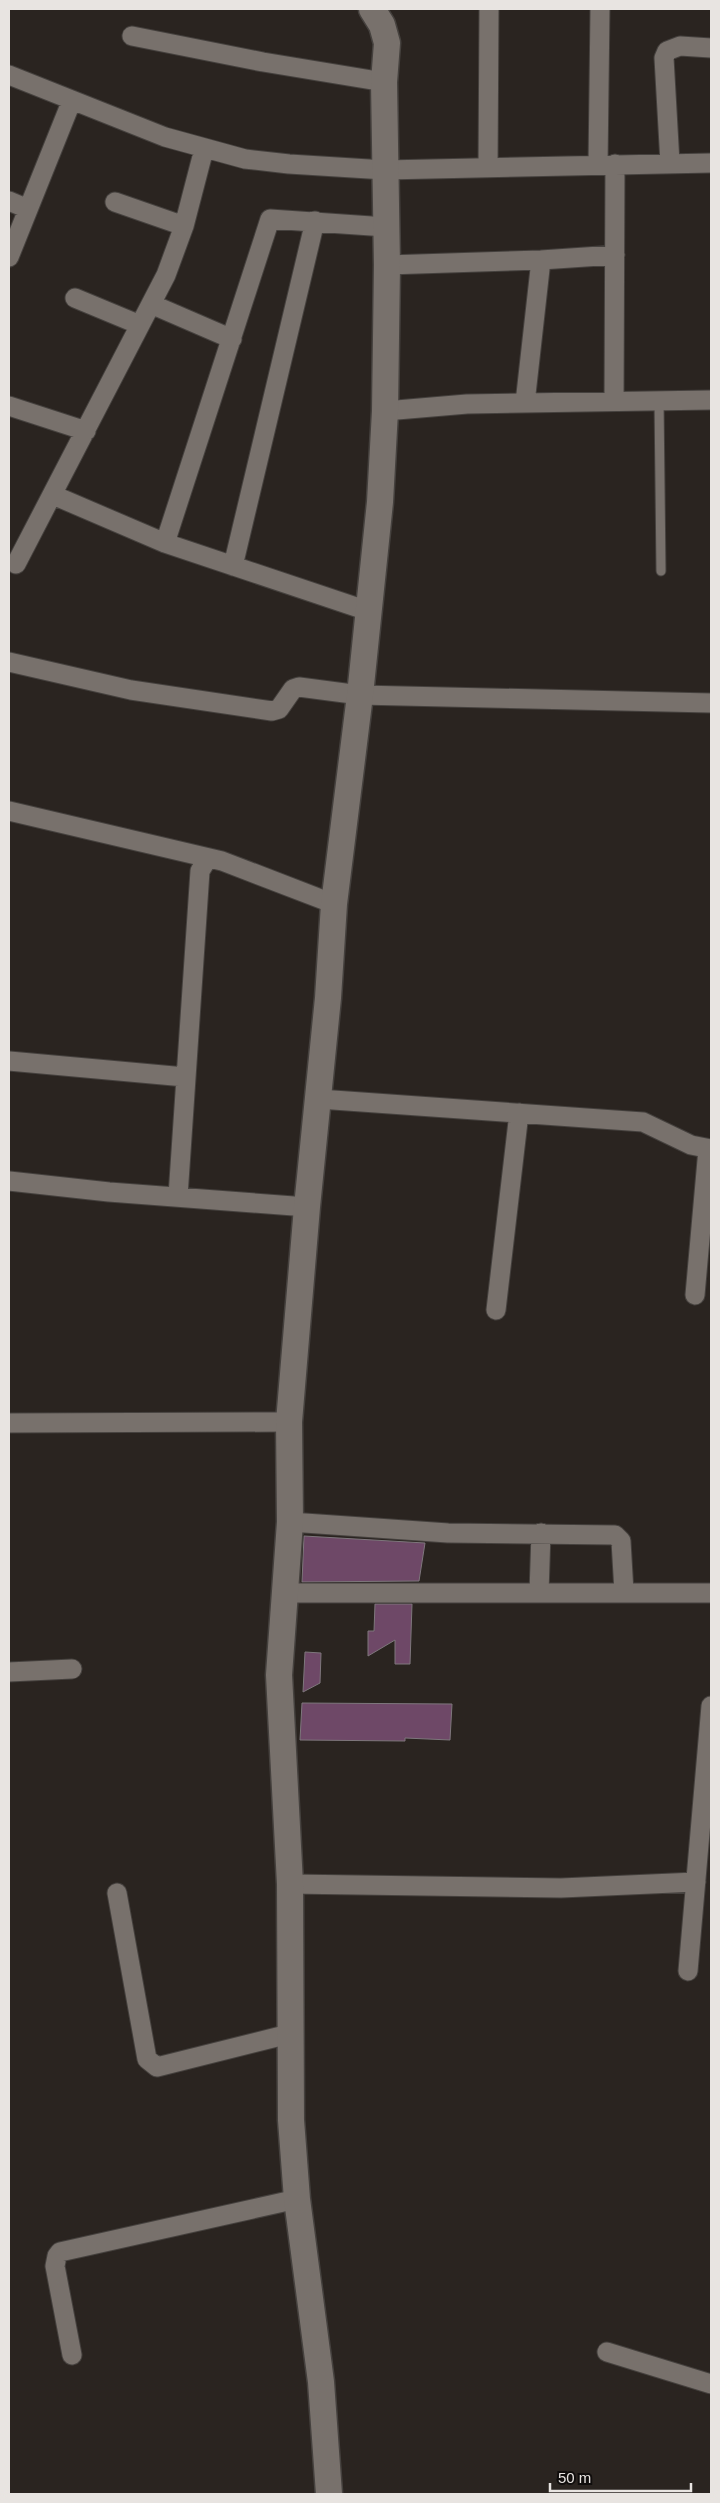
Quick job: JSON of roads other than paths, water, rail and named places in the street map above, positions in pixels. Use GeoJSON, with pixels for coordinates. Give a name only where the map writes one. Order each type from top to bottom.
{"type":"FeatureCollection","features":[{"type":"Feature","properties":{"kind":"street"},"geometry":{"type":"LineString","coordinates":[[329,2494],[321,2382],[297,2199],[291,2120],[289,2034],[290,1884],[279,1674],[290,1522],[289,1422],[307,1206],[318,1100],[334,904],[360,695],[380,502],[385,411],[387,265],[384,82],[387,43],[382,25],[372,9]]}},
{"type":"Feature","properties":{"kind":"street"},"geometry":{"type":"LineString","coordinates":[[488,168],[489,9]]}},
{"type":"Feature","properties":{"kind":"street"},"geometry":{"type":"LineString","coordinates":[[600,9],[606,165],[615,254],[614,401]]}},
{"type":"Feature","properties":{"kind":"street"},"geometry":{"type":"LineString","coordinates":[[132,36],[263,62],[384,82]]}},
{"type":"Feature","properties":{"kind":"street"},"geometry":{"type":"LineString","coordinates":[[670,163],[664,58],[667,51],[680,46],[711,48]]}},
{"type":"Feature","properties":{"kind":"street"},"geometry":{"type":"LineString","coordinates":[[9,75],[165,137],[204,150],[245,159],[289,164],[385,170],[711,162]]}},
{"type":"Feature","properties":{"kind":"street"},"geometry":{"type":"LineString","coordinates":[[9,258],[72,100]]}},
{"type":"Feature","properties":{"kind":"street"},"geometry":{"type":"LineString","coordinates":[[16,564],[166,275],[184,226],[204,150]]}},
{"type":"Feature","properties":{"kind":"street"},"geometry":{"type":"LineString","coordinates":[[9,201],[28,209]]}},
{"type":"Feature","properties":{"kind":"street"},"geometry":{"type":"LineString","coordinates":[[115,202],[184,226]]}},
{"type":"Feature","properties":{"kind":"street"},"geometry":{"type":"LineString","coordinates":[[165,543],[270,219],[386,227]]}},
{"type":"Feature","properties":{"kind":"street"},"geometry":{"type":"LineString","coordinates":[[234,566],[314,221]]}},
{"type":"Feature","properties":{"kind":"street"},"geometry":{"type":"LineString","coordinates":[[387,265],[541,260],[615,254]]}},
{"type":"Feature","properties":{"kind":"street"},"geometry":{"type":"LineString","coordinates":[[525,403],[541,260]]}},
{"type":"Feature","properties":{"kind":"street"},"geometry":{"type":"LineString","coordinates":[[75,298],[140,325]]}},
{"type":"Feature","properties":{"kind":"street"},"geometry":{"type":"LineString","coordinates":[[151,304],[232,339]]}},
{"type":"Feature","properties":{"kind":"street"},"geometry":{"type":"LineString","coordinates":[[385,411],[467,404],[711,400]]}},
{"type":"Feature","properties":{"kind":"street"},"geometry":{"type":"LineString","coordinates":[[9,406],[86,431]]}},
{"type":"Feature","properties":{"kind":"street"},"geometry":{"type":"LineString","coordinates":[[53,495],[165,543],[368,611]]}},
{"type":"Feature","properties":{"kind":"street"},"geometry":{"type":"LineString","coordinates":[[9,662],[131,690],[272,711],[279,709],[296,687],[360,695],[711,703]]}},
{"type":"Feature","properties":{"kind":"street"},"geometry":{"type":"LineString","coordinates":[[9,811],[222,861],[334,904]]}},
{"type":"Feature","properties":{"kind":"street"},"geometry":{"type":"LineString","coordinates":[[178,1196],[200,871],[208,858]]}},
{"type":"Feature","properties":{"kind":"street"},"geometry":{"type":"LineString","coordinates":[[9,1061],[185,1077]]}},
{"type":"Feature","properties":{"kind":"street"},"geometry":{"type":"LineString","coordinates":[[318,1100],[643,1122],[691,1145],[710,1149],[694,1295]]}},
{"type":"Feature","properties":{"kind":"street"},"geometry":{"type":"LineString","coordinates":[[496,1310],[519,1113]]}},
{"type":"Feature","properties":{"kind":"street"},"geometry":{"type":"LineString","coordinates":[[9,1181],[109,1192],[307,1206]]}},
{"type":"Feature","properties":{"kind":"street"},"geometry":{"type":"LineString","coordinates":[[9,1423],[289,1422]]}},
{"type":"Feature","properties":{"kind":"street"},"geometry":{"type":"LineString","coordinates":[[290,1522],[448,1532],[541,1533],[618,1537],[622,1546],[624,1592]]}},
{"type":"Feature","properties":{"kind":"street"},"geometry":{"type":"LineString","coordinates":[[539,1593],[541,1533]]}},
{"type":"Feature","properties":{"kind":"street"},"geometry":{"type":"LineString","coordinates":[[284,1593],[711,1593]]}},
{"type":"Feature","properties":{"kind":"street"},"geometry":{"type":"LineString","coordinates":[[9,1672],[72,1669]]}},
{"type":"Feature","properties":{"kind":"street"},"geometry":{"type":"LineString","coordinates":[[688,1971],[711,1706]]}},
{"type":"Feature","properties":{"kind":"street"},"geometry":{"type":"LineString","coordinates":[[290,1884],[561,1888],[696,1882]]}},
{"type":"Feature","properties":{"kind":"street"},"geometry":{"type":"LineString","coordinates":[[118,1893],[147,2059],[152,2064],[157,2067],[208,2056],[289,2034]]}},
{"type":"Feature","properties":{"kind":"street"},"geometry":{"type":"LineString","coordinates":[[72,2355],[55,2266],[60,2252],[297,2199]]}},
{"type":"Feature","properties":{"kind":"street"},"geometry":{"type":"LineString","coordinates":[[607,2352],[711,2384]]}},
{"type":"Feature","properties":{"kind":"lane"},"geometry":{"type":"LineString","coordinates":[[659,401],[661,570]]}}]}
